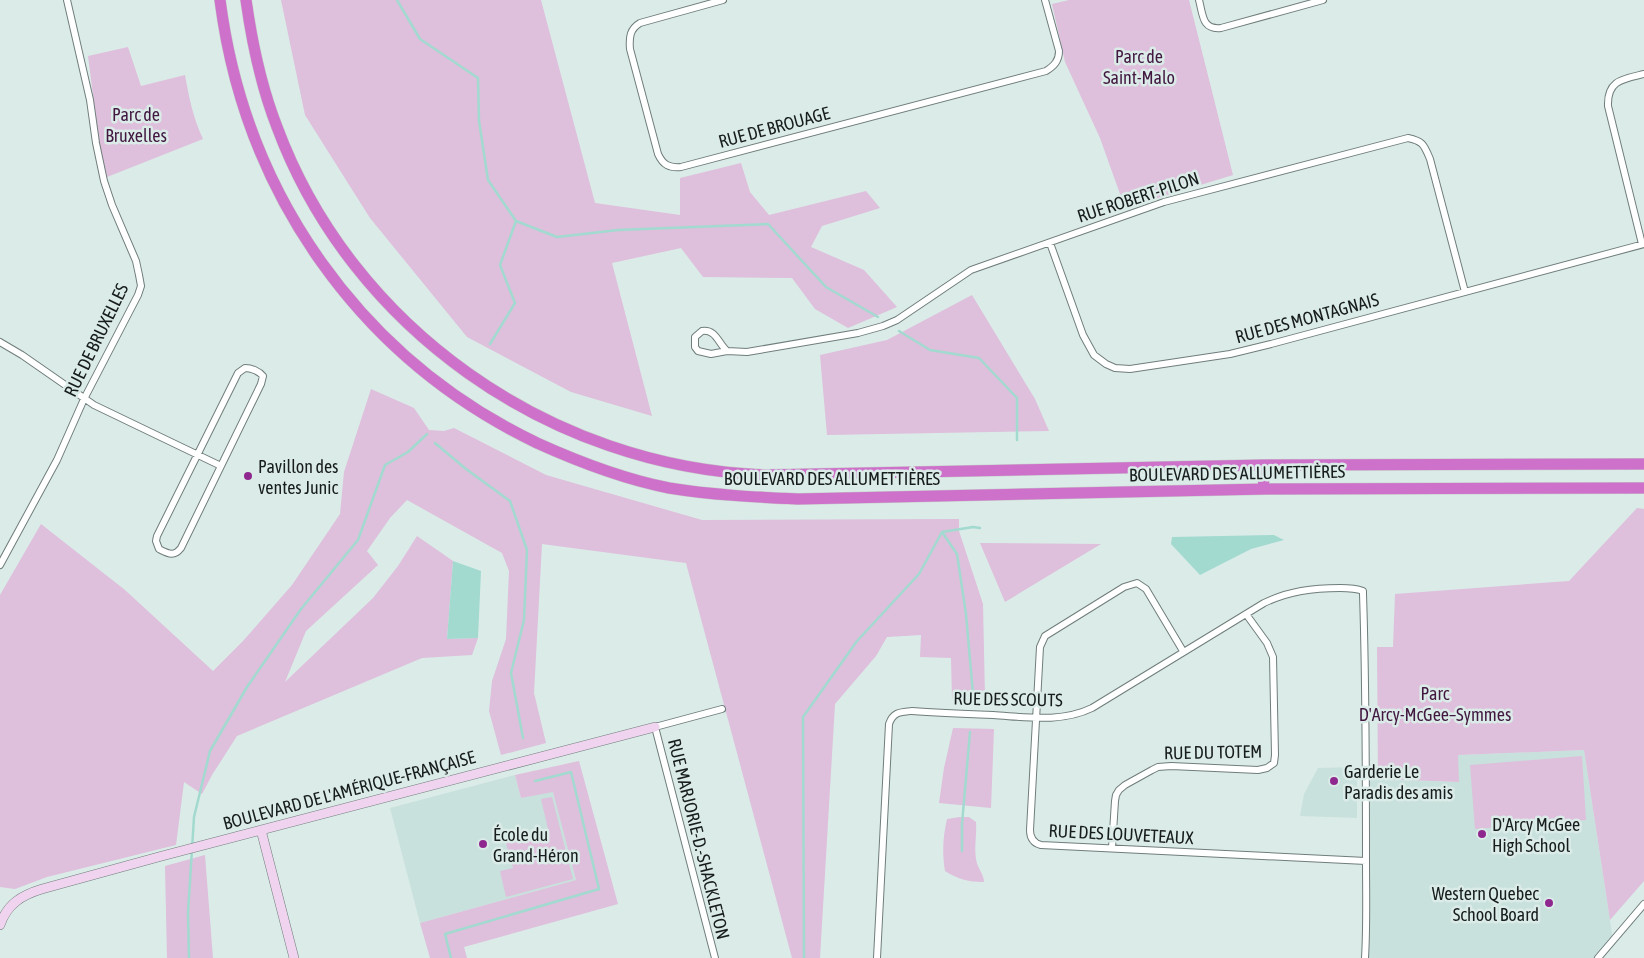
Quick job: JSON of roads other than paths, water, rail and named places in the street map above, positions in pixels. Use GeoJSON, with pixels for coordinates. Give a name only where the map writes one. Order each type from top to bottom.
{"type":"FeatureCollection","features":[{"type":"Feature","properties":{"kind":"highway","name":"BOULEVARD DES ALLUMETTIÈRES"},"geometry":{"type":"LineString","coordinates":[[220,0],[234,76],[269,173],[288,211],[324,266],[350,299],[377,328],[423,371],[481,412],[519,434],[597,468],[643,482],[722,496],[798,499],[1263,490],[1644,488]]}},
{"type":"Feature","properties":{"kind":"highway","name":"BOULEVARD DES ALLUMETTIÈRES"},"geometry":{"type":"LineString","coordinates":[[246,0],[259,70],[278,129],[309,196],[356,268],[399,316],[438,352],[483,384],[555,424],[595,441],[640,456],[683,466],[743,475],[1264,465],[1644,464]]}},
{"type":"Feature","properties":{"kind":"highway"},"geometry":{"type":"LineString","coordinates":[[1263,490],[1264,465]]}},
{"type":"Feature","properties":{"kind":"street","name":"RUE DE BRUXELLES"},"geometry":{"type":"LineString","coordinates":[[0,565],[57,460],[84,399],[141,286],[136,262],[104,181],[90,100],[67,0]]}},
{"type":"Feature","properties":{"kind":"street","name":"RUE DE BROUAGE"},"geometry":{"type":"LineString","coordinates":[[724,0],[640,23],[635,26],[630,36],[630,49],[658,154],[664,164],[669,167],[690,165],[1046,71],[1056,63],[1059,51],[1045,0]]}},
{"type":"Feature","properties":{"kind":"street"},"geometry":{"type":"LineString","coordinates":[[1199,0],[1204,20],[1208,26],[1214,29],[1323,0]]}},
{"type":"Feature","properties":{"kind":"street"},"geometry":{"type":"LineString","coordinates":[[1643,244],[1607,96],[1610,89],[1616,83],[1644,74]]}},
{"type":"Feature","properties":{"kind":"street","name":"RUE ROBERT-PILON"},"geometry":{"type":"LineString","coordinates":[[727,351],[721,346],[714,333],[710,331],[702,331],[695,337],[694,347],[698,351],[711,354],[727,351],[747,352],[858,333],[882,326],[905,315],[971,270],[1164,202],[1408,138],[1424,144],[1430,158],[1465,292]]}},
{"type":"Feature","properties":{"kind":"street","name":"RUE DES MONTAGNAIS"},"geometry":{"type":"LineString","coordinates":[[1050,242],[1083,334],[1094,355],[1115,368],[1130,369],[1230,354],[1643,244]]}},
{"type":"Feature","properties":{"kind":"street"},"geometry":{"type":"LineString","coordinates":[[0,342],[22,355],[84,399],[221,466]]}},
{"type":"Feature","properties":{"kind":"street"},"geometry":{"type":"LineString","coordinates":[[245,368],[249,368],[261,374],[261,384],[181,548],[171,555],[159,549],[156,541],[157,536],[197,454],[238,373],[245,368]]}},
{"type":"Feature","properties":{"kind":"street","name":"RUE DES LOUVETEAUX"},"geometry":{"type":"LineString","coordinates":[[1183,651],[1146,589],[1137,583],[1128,585],[1049,633],[1043,639],[1040,647],[1031,838],[1041,845],[1366,861]]}},
{"type":"Feature","properties":{"kind":"street","name":"RUE DES SCOUTS"},"geometry":{"type":"LineString","coordinates":[[877,958],[889,724],[892,716],[899,712],[912,711],[1036,718],[1063,717],[1085,712],[1183,651],[1274,598],[1300,591],[1325,588],[1357,588],[1363,591],[1366,666],[1366,861]]}},
{"type":"Feature","properties":{"kind":"street","name":"RUE DU TOTEM"},"geometry":{"type":"LineString","coordinates":[[1112,848],[1116,795],[1125,786],[1152,770],[1158,767],[1171,766],[1258,770],[1268,768],[1274,763],[1273,657],[1267,643],[1246,614]]}},
{"type":"Feature","properties":{"kind":"street","name":"BOULEVARD DE L'AMÉRIQUE-FRANÇAISE"},"geometry":{"type":"LineString","coordinates":[[0,925],[13,903],[32,892],[148,859],[722,709]]}},
{"type":"Feature","properties":{"kind":"street","name":"RUE MARJORIE-D.-SHACKLETON"},"geometry":{"type":"LineString","coordinates":[[655,727],[715,958]]}},
{"type":"Feature","properties":{"kind":"street"},"geometry":{"type":"LineString","coordinates":[[261,830],[294,958]]}},
{"type":"Feature","properties":{"kind":"street"},"geometry":{"type":"LineString","coordinates":[[1365,958],[1366,861]]}},
{"type":"Feature","properties":{"kind":"street"},"geometry":{"type":"LineString","coordinates":[[1598,958],[1644,904]]}},
{"type":"Feature","properties":{"kind":"waterway"},"geometry":{"type":"LineString","coordinates":[[397,0],[420,39],[478,78],[479,121],[488,180],[516,221],[500,265],[515,303],[490,344]]}},
{"type":"Feature","properties":{"kind":"waterway"},"geometry":{"type":"LineString","coordinates":[[516,221],[557,237],[618,230],[768,224],[826,287],[878,317]]}},
{"type":"Feature","properties":{"kind":"waterway"},"geometry":{"type":"LineString","coordinates":[[899,331],[930,350],[979,358],[1017,398],[1017,440]]}},
{"type":"Feature","properties":{"kind":"waterway"},"geometry":{"type":"LineString","coordinates":[[189,958],[188,913],[194,817],[210,751],[247,687],[301,609],[358,540],[385,465],[408,452],[427,434]]}},
{"type":"Feature","properties":{"kind":"waterway"},"geometry":{"type":"LineString","coordinates":[[435,443],[466,469],[510,501],[527,550],[524,620],[511,673],[523,738]]}},
{"type":"Feature","properties":{"kind":"waterway"},"geometry":{"type":"LineString","coordinates":[[804,958],[803,717],[857,641],[919,574],[942,532],[973,527],[980,528]]}},
{"type":"Feature","properties":{"kind":"waterway"},"geometry":{"type":"LineString","coordinates":[[942,532],[957,554],[966,614],[973,694]]}},
{"type":"Feature","properties":{"kind":"waterway"},"geometry":{"type":"LineString","coordinates":[[962,851],[962,824],[970,732]]}},
{"type":"Feature","properties":{"kind":"waterway"},"geometry":{"type":"LineString","coordinates":[[451,958],[445,934],[599,889],[571,772],[535,781]]}},
{"type":"Feature","properties":{"kind":"place","name":"Pavillon des ventes Junic"},"geometry":{"type":"Point","coordinates":[248,476]}},
{"type":"Feature","properties":{"kind":"place","name":"Garderie Le Paradis des amis"},"geometry":{"type":"Point","coordinates":[1334,781]}},
{"type":"Feature","properties":{"kind":"place","name":"D'Arcy McGee High School"},"geometry":{"type":"Point","coordinates":[1482,834]}},
{"type":"Feature","properties":{"kind":"place","name":"École du Grand-Héron"},"geometry":{"type":"Point","coordinates":[483,844]}},
{"type":"Feature","properties":{"kind":"place","name":"Western Quebec School Board"},"geometry":{"type":"Point","coordinates":[1549,903]}},
{"type":"Feature","properties":{"kind":"park label","name":"Parc de Saint-Malo"},"geometry":{"type":"Point","coordinates":[1139,66]}},
{"type":"Feature","properties":{"kind":"park label","name":"Parc de Bruxelles"},"geometry":{"type":"Point","coordinates":[136,124]}},
{"type":"Feature","properties":{"kind":"park label","name":"Parc D'Arcy-McGee–Symmes"},"geometry":{"type":"Point","coordinates":[1435,703]}}]}
